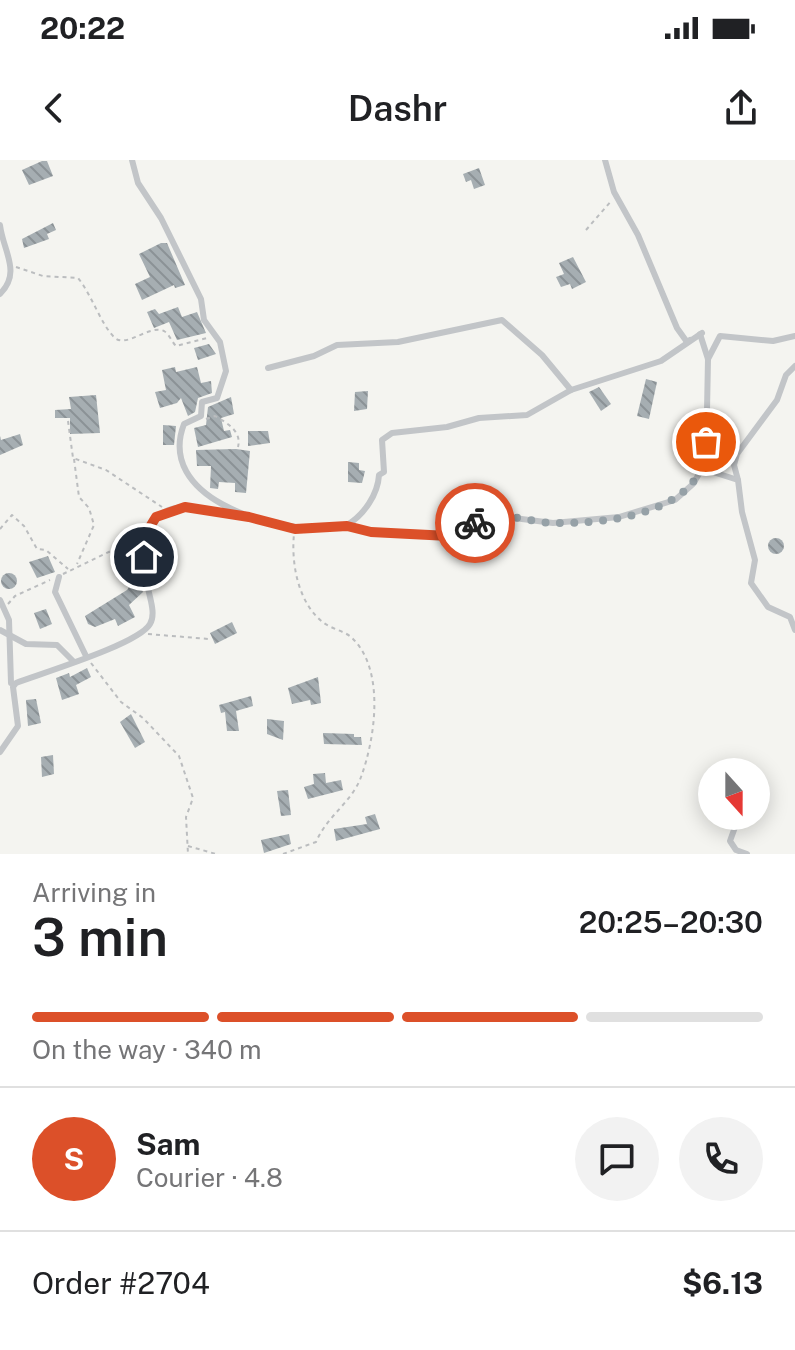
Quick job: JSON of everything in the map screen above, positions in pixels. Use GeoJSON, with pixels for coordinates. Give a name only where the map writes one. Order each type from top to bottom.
{"type":"FeatureCollection","features":[{"type":"Feature","properties":{"kind":"street"},"geometry":{"type":"LineString","coordinates":[[132,160],[138,183],[161,218],[201,299],[204,320],[215,334],[226,364],[220,393],[217,398],[202,402],[201,416],[184,424],[178,446],[195,485],[209,497],[249,517]]}},
{"type":"Feature","properties":{"kind":"street"},"geometry":{"type":"LineString","coordinates":[[605,160],[615,196],[638,235],[677,328],[687,342],[702,333]]}},
{"type":"Feature","properties":{"kind":"street"},"geometry":{"type":"LineString","coordinates":[[0,225],[12,265],[10,284],[0,294]]}},
{"type":"Feature","properties":{"kind":"street"},"geometry":{"type":"LineString","coordinates":[[268,368],[314,356],[337,345],[398,342],[502,320],[542,355],[571,390]]}},
{"type":"Feature","properties":{"kind":"street"},"geometry":{"type":"LineString","coordinates":[[0,752],[18,726],[13,687],[16,683],[86,656],[109,652],[143,631],[153,616],[145,574],[145,535],[156,517],[171,510],[194,508],[295,529],[347,526],[371,532],[449,536],[491,515],[553,523],[619,517],[675,500],[693,484],[706,462],[708,359],[702,333]]}},
{"type":"Feature","properties":{"kind":"street"},"geometry":{"type":"LineString","coordinates":[[347,526],[375,499],[379,475],[384,472],[382,440],[392,433],[447,427],[479,418],[527,415],[571,390],[661,361],[702,333]]}},
{"type":"Feature","properties":{"kind":"street"},"geometry":{"type":"LineString","coordinates":[[708,359],[720,336],[773,341],[795,336]]}},
{"type":"Feature","properties":{"kind":"street"},"geometry":{"type":"LineString","coordinates":[[795,366],[786,375],[777,400],[737,454],[734,465],[755,560],[751,583],[768,607],[790,617],[795,630]]}},
{"type":"Feature","properties":{"kind":"street"},"geometry":{"type":"LineString","coordinates":[[706,462],[716,473],[738,480]]}},
{"type":"Feature","properties":{"kind":"street"},"geometry":{"type":"LineString","coordinates":[[59,577],[55,592],[86,656]]}},
{"type":"Feature","properties":{"kind":"street"},"geometry":{"type":"LineString","coordinates":[[2,604],[8,634],[11,683]]}},
{"type":"Feature","properties":{"kind":"street"},"geometry":{"type":"LineString","coordinates":[[0,630],[26,644],[57,645],[73,661]]}},
{"type":"Feature","properties":{"kind":"street"},"geometry":{"type":"LineString","coordinates":[[734,830],[730,841],[736,850],[747,854]]}},
{"type":"Feature","properties":{"kind":"path"},"geometry":{"type":"LineString","coordinates":[[586,230],[615,196]]}},
{"type":"Feature","properties":{"kind":"path"},"geometry":{"type":"LineString","coordinates":[[12,265],[43,276],[78,278],[96,301],[114,337],[122,340],[162,330],[176,346],[185,346],[215,334]]}},
{"type":"Feature","properties":{"kind":"path"},"geometry":{"type":"LineString","coordinates":[[193,421],[215,416],[238,434],[238,447]]}},
{"type":"Feature","properties":{"kind":"path"},"geometry":{"type":"LineString","coordinates":[[68,421],[79,497],[89,508],[94,525],[76,565]]}},
{"type":"Feature","properties":{"kind":"path"},"geometry":{"type":"LineString","coordinates":[[73,458],[106,470],[141,495],[171,510]]}},
{"type":"Feature","properties":{"kind":"path"},"geometry":{"type":"LineString","coordinates":[[0,529],[12,515],[19,519],[37,549],[46,550],[69,570]]}},
{"type":"Feature","properties":{"kind":"path"},"geometry":{"type":"LineString","coordinates":[[283,854],[316,842],[327,818],[344,804],[359,782],[370,749],[373,714],[369,671],[358,645],[349,635],[321,621],[302,590],[292,558],[295,529]]}},
{"type":"Feature","properties":{"kind":"path"},"geometry":{"type":"LineString","coordinates":[[2,604],[59,577],[76,565],[145,535]]}},
{"type":"Feature","properties":{"kind":"path"},"geometry":{"type":"LineString","coordinates":[[143,631],[151,636],[209,639]]}},
{"type":"Feature","properties":{"kind":"path"},"geometry":{"type":"LineString","coordinates":[[86,656],[121,702],[143,718],[179,756],[193,798],[186,817],[188,854]]}},
{"type":"Feature","properties":{"kind":"path"},"geometry":{"type":"LineString","coordinates":[[187,846],[216,854]]}},
{"type":"Feature","properties":{"kind":"building"},"geometry":{"type":"Polygon","coordinates":[[[47,161],[53,176],[29,185],[22,170],[47,161]]]}},
{"type":"Feature","properties":{"kind":"building"},"geometry":{"type":"Polygon","coordinates":[[[479,168],[485,185],[474,189],[471,180],[466,182],[463,174],[479,168]]]}},
{"type":"Feature","properties":{"kind":"building"},"geometry":{"type":"Polygon","coordinates":[[[53,223],[56,230],[47,234],[49,239],[24,248],[22,239],[53,223]]]}},
{"type":"Feature","properties":{"kind":"building"},"geometry":{"type":"Polygon","coordinates":[[[167,243],[185,285],[175,288],[174,285],[142,300],[135,284],[150,277],[139,254],[167,243]]]}},
{"type":"Feature","properties":{"kind":"building"},"geometry":{"type":"Polygon","coordinates":[[[573,257],[586,282],[572,289],[570,284],[561,287],[556,277],[564,274],[559,263],[573,257]]]}},
{"type":"Feature","properties":{"kind":"building"},"geometry":{"type":"Polygon","coordinates":[[[178,307],[182,317],[197,312],[206,333],[177,340],[169,322],[154,328],[147,312],[155,309],[159,314],[178,307]]]}},
{"type":"Feature","properties":{"kind":"building"},"geometry":{"type":"Polygon","coordinates":[[[209,344],[216,354],[198,360],[194,348],[209,344]]]}},
{"type":"Feature","properties":{"kind":"building"},"geometry":{"type":"Polygon","coordinates":[[[175,367],[176,372],[197,367],[201,383],[211,381],[212,393],[198,398],[195,412],[188,416],[181,398],[177,403],[160,408],[155,392],[166,390],[162,370],[175,367]]]}},
{"type":"Feature","properties":{"kind":"building"},"geometry":{"type":"Polygon","coordinates":[[[646,379],[657,382],[649,419],[637,416],[646,379]]]}},
{"type":"Feature","properties":{"kind":"building"},"geometry":{"type":"Polygon","coordinates":[[[599,387],[611,404],[601,411],[589,392],[599,387]]]}},
{"type":"Feature","properties":{"kind":"building"},"geometry":{"type":"Polygon","coordinates":[[[368,391],[367,409],[354,411],[355,392],[368,391]]]}},
{"type":"Feature","properties":{"kind":"building"},"geometry":{"type":"Polygon","coordinates":[[[96,395],[100,433],[70,434],[70,418],[55,418],[55,410],[71,409],[69,397],[96,395]]]}},
{"type":"Feature","properties":{"kind":"building"},"geometry":{"type":"Polygon","coordinates":[[[231,397],[234,414],[221,418],[224,431],[230,430],[232,437],[198,447],[194,428],[206,425],[208,407],[231,397]]]}},
{"type":"Feature","properties":{"kind":"building"},"geometry":{"type":"Polygon","coordinates":[[[163,425],[176,426],[174,445],[163,445],[163,425]]]}},
{"type":"Feature","properties":{"kind":"building"},"geometry":{"type":"Polygon","coordinates":[[[248,431],[268,431],[270,443],[248,446],[248,431]]]}},
{"type":"Feature","properties":{"kind":"building"},"geometry":{"type":"Polygon","coordinates":[[[20,434],[23,445],[0,455],[0,436],[1,440],[20,434]]]}},
{"type":"Feature","properties":{"kind":"building"},"geometry":{"type":"Polygon","coordinates":[[[196,450],[250,451],[246,493],[235,492],[235,483],[219,482],[218,489],[210,488],[211,466],[197,466],[196,450]]]}},
{"type":"Feature","properties":{"kind":"building"},"geometry":{"type":"Polygon","coordinates":[[[348,462],[359,463],[359,470],[365,471],[362,483],[348,482],[348,462]]]}},
{"type":"Feature","properties":{"kind":"building"},"geometry":{"type":"Polygon","coordinates":[[[776,538],[782,540],[782,552],[776,554],[770,552],[768,546],[770,540],[776,538]]]}},
{"type":"Feature","properties":{"kind":"building"},"geometry":{"type":"Polygon","coordinates":[[[48,556],[55,572],[37,578],[29,562],[48,556]]]}},
{"type":"Feature","properties":{"kind":"building"},"geometry":{"type":"Polygon","coordinates":[[[6,573],[12,573],[17,581],[15,587],[6,589],[1,584],[1,578],[6,573]]]}},
{"type":"Feature","properties":{"kind":"building"},"geometry":{"type":"Polygon","coordinates":[[[134,580],[143,592],[129,605],[135,617],[118,626],[115,619],[95,627],[88,624],[85,616],[127,590],[134,580]]]}},
{"type":"Feature","properties":{"kind":"building"},"geometry":{"type":"Polygon","coordinates":[[[46,609],[52,624],[40,629],[34,613],[46,609]]]}},
{"type":"Feature","properties":{"kind":"building"},"geometry":{"type":"Polygon","coordinates":[[[232,622],[237,633],[215,644],[210,633],[232,622]]]}},
{"type":"Feature","properties":{"kind":"building"},"geometry":{"type":"Polygon","coordinates":[[[87,668],[91,677],[76,685],[79,694],[62,700],[56,678],[69,673],[70,677],[87,668]]]}},
{"type":"Feature","properties":{"kind":"building"},"geometry":{"type":"Polygon","coordinates":[[[318,677],[321,703],[311,705],[310,700],[292,704],[288,688],[318,677]]]}},
{"type":"Feature","properties":{"kind":"building"},"geometry":{"type":"Polygon","coordinates":[[[251,696],[253,706],[236,711],[239,731],[227,731],[225,712],[221,713],[219,705],[251,696]]]}},
{"type":"Feature","properties":{"kind":"building"},"geometry":{"type":"Polygon","coordinates":[[[36,699],[41,723],[28,726],[26,700],[36,699]]]}},
{"type":"Feature","properties":{"kind":"building"},"geometry":{"type":"Polygon","coordinates":[[[131,714],[145,742],[135,748],[120,722],[131,714]]]}},
{"type":"Feature","properties":{"kind":"building"},"geometry":{"type":"Polygon","coordinates":[[[267,719],[284,721],[283,740],[267,734],[267,719]]]}},
{"type":"Feature","properties":{"kind":"building"},"geometry":{"type":"Polygon","coordinates":[[[323,733],[354,734],[354,737],[361,737],[362,745],[324,744],[323,733]]]}},
{"type":"Feature","properties":{"kind":"building"},"geometry":{"type":"Polygon","coordinates":[[[53,755],[54,774],[42,777],[41,757],[53,755]]]}},
{"type":"Feature","properties":{"kind":"building"},"geometry":{"type":"Polygon","coordinates":[[[325,773],[326,783],[341,780],[343,790],[308,799],[304,787],[314,784],[313,774],[325,773]]]}},
{"type":"Feature","properties":{"kind":"building"},"geometry":{"type":"Polygon","coordinates":[[[288,790],[291,815],[281,816],[277,791],[288,790]]]}},
{"type":"Feature","properties":{"kind":"building"},"geometry":{"type":"Polygon","coordinates":[[[375,814],[380,829],[336,841],[334,829],[367,824],[365,817],[375,814]]]}},
{"type":"Feature","properties":{"kind":"building"},"geometry":{"type":"Polygon","coordinates":[[[289,834],[291,844],[264,853],[261,840],[289,834]]]}},
{"type":"Feature","properties":{"kind":"way so far"},"geometry":{"type":"LineString","coordinates":[[475,523],[491,515],[553,523],[619,517],[646,511],[675,500],[693,484],[706,462],[706,442]]}},
{"type":"Feature","properties":{"kind":"route"},"geometry":{"type":"LineString","coordinates":[[144,557],[145,535],[156,517],[185,507],[249,517],[295,529],[347,526],[371,532],[449,536],[475,523]]}}]}
